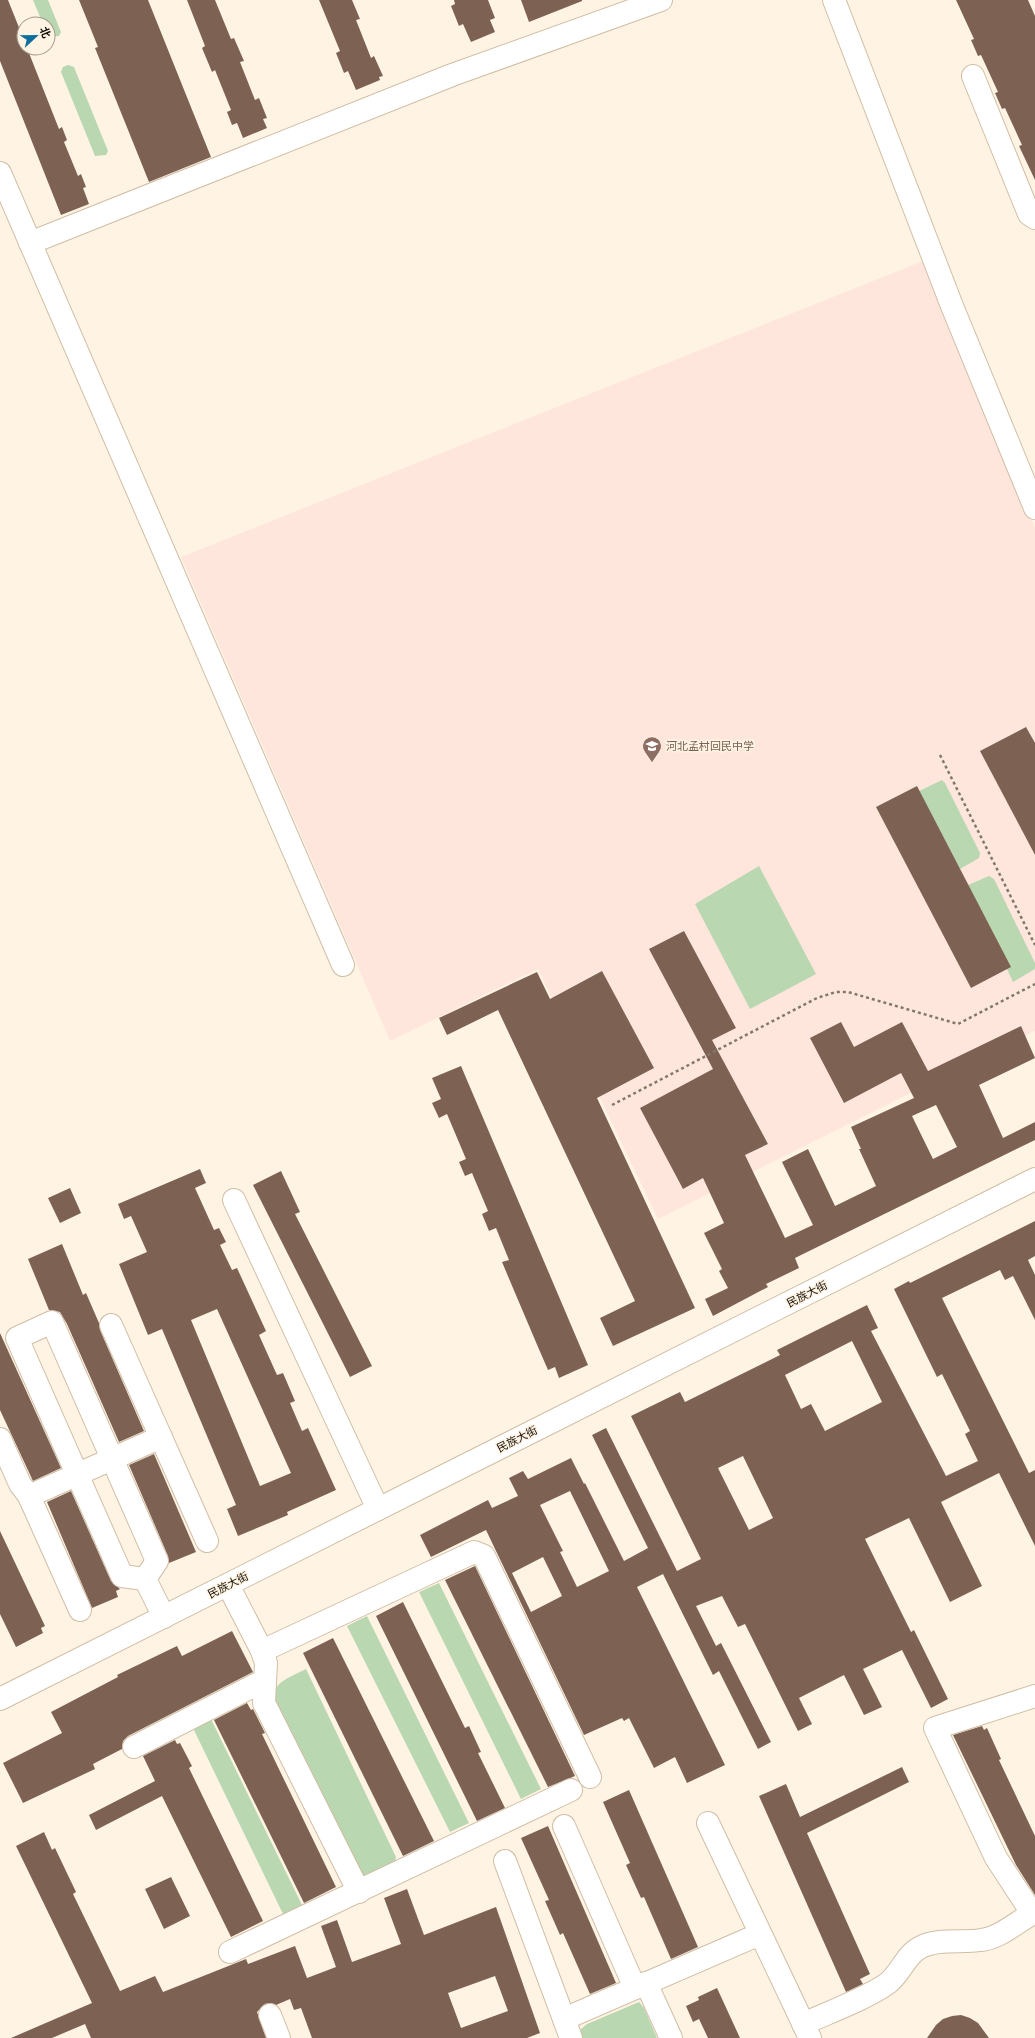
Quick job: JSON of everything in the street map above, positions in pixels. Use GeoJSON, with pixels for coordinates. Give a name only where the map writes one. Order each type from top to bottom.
{"type":"FeatureCollection","features":[{"type":"Feature","properties":{"kind":"street"},"geometry":{"type":"LineString","coordinates":[[30,242],[452,75],[661,0]]}},
{"type":"Feature","properties":{"kind":"street"},"geometry":{"type":"LineString","coordinates":[[834,0],[952,306],[1035,508]]}},
{"type":"Feature","properties":{"kind":"street"},"geometry":{"type":"LineString","coordinates":[[973,76],[1029,214],[1035,218]]}},
{"type":"Feature","properties":{"kind":"street"},"geometry":{"type":"LineString","coordinates":[[0,173],[342,965]]}},
{"type":"Feature","properties":{"kind":"street","name":"民族大街"},"geometry":{"type":"LineString","coordinates":[[0,1700],[1035,1179]]}},
{"type":"Feature","properties":{"kind":"street"},"geometry":{"type":"LineString","coordinates":[[234,1200],[378,1509]]}},
{"type":"Feature","properties":{"kind":"street"},"geometry":{"type":"LineString","coordinates":[[52,1322],[157,1561],[145,1579],[122,1576],[17,1338],[52,1322]]}},
{"type":"Feature","properties":{"kind":"street"},"geometry":{"type":"LineString","coordinates":[[111,1325],[207,1541]]}},
{"type":"Feature","properties":{"kind":"street"},"geometry":{"type":"LineString","coordinates":[[29,1496],[161,1437]]}},
{"type":"Feature","properties":{"kind":"street"},"geometry":{"type":"LineString","coordinates":[[0,1439],[20,1484],[29,1496],[80,1610]]}},
{"type":"Feature","properties":{"kind":"street"},"geometry":{"type":"LineString","coordinates":[[262,1651],[474,1552],[484,1556],[590,1777]]}},
{"type":"Feature","properties":{"kind":"street"},"geometry":{"type":"LineString","coordinates":[[145,1579],[164,1617]]}},
{"type":"Feature","properties":{"kind":"street"},"geometry":{"type":"LineString","coordinates":[[228,1585],[262,1651],[266,1663],[264,1703],[359,1892]]}},
{"type":"Feature","properties":{"kind":"street"},"geometry":{"type":"LineString","coordinates":[[134,1747],[265,1680]]}},
{"type":"Feature","properties":{"kind":"street"},"geometry":{"type":"LineString","coordinates":[[708,1823],[806,2031],[881,1988],[899,1972],[911,1952],[922,1946],[948,1942],[982,1940],[993,1937],[1034,1913],[996,1858],[935,1728],[1035,1696]]}},
{"type":"Feature","properties":{"kind":"street"},"geometry":{"type":"LineString","coordinates":[[230,1952],[571,1790]]}},
{"type":"Feature","properties":{"kind":"street"},"geometry":{"type":"LineString","coordinates":[[564,1826],[641,1986],[670,2038]]}},
{"type":"Feature","properties":{"kind":"street"},"geometry":{"type":"LineString","coordinates":[[504,1861],[567,2029],[641,1986],[760,1934]]}},
{"type":"Feature","properties":{"kind":"street"},"geometry":{"type":"LineString","coordinates":[[270,2015],[279,2038]]}},
{"type":"Feature","properties":{"kind":"path"},"geometry":{"type":"LineString","coordinates":[[940,755],[1035,945]]}},
{"type":"Feature","properties":{"kind":"path"},"geometry":{"type":"LineString","coordinates":[[612,1105],[817,998],[836,992],[848,992],[867,996],[958,1024],[1035,984]]}},
{"type":"Feature","properties":{"kind":"shaded area","name":"河北孟村回民中学"},"geometry":{"type":"Polygon","coordinates":[[[923,261],[1035,528],[1035,1031],[658,1219],[538,969],[390,1041],[181,557],[923,261]]]}},
{"type":"Feature","properties":{"kind":"green space"},"geometry":{"type":"Polygon","coordinates":[[[33,0],[48,0],[54,16],[40,16],[33,0]]]}},
{"type":"Feature","properties":{"kind":"green space"},"geometry":{"type":"Polygon","coordinates":[[[56,20],[61,32],[59,36],[56,36],[56,20]]]}},
{"type":"Feature","properties":{"kind":"green space"},"geometry":{"type":"Polygon","coordinates":[[[68,65],[74,67],[108,151],[106,155],[95,156],[61,72],[63,67],[68,65]]]}},
{"type":"Feature","properties":{"kind":"green space"},"geometry":{"type":"Polygon","coordinates":[[[942,780],[945,783],[980,853],[979,858],[960,869],[919,791],[942,780]]]}},
{"type":"Feature","properties":{"kind":"green space"},"geometry":{"type":"Polygon","coordinates":[[[759,866],[816,974],[750,1009],[695,904],[759,866]]]}},
{"type":"Feature","properties":{"kind":"green space"},"geometry":{"type":"Polygon","coordinates":[[[989,876],[994,879],[1035,963],[1035,969],[1013,982],[968,885],[989,876]]]}},
{"type":"Feature","properties":{"kind":"green space"},"geometry":{"type":"Polygon","coordinates":[[[439,1583],[541,1789],[521,1799],[419,1592],[439,1583]]]}},
{"type":"Feature","properties":{"kind":"green space"},"geometry":{"type":"Polygon","coordinates":[[[367,1616],[469,1823],[450,1832],[347,1626],[367,1616]]]}},
{"type":"Feature","properties":{"kind":"green space"},"geometry":{"type":"Polygon","coordinates":[[[306,1669],[396,1857],[395,1862],[365,1875],[360,1875],[273,1696],[281,1682],[306,1669]]]}},
{"type":"Feature","properties":{"kind":"green space"},"geometry":{"type":"Polygon","coordinates":[[[210,1717],[302,1905],[283,1914],[192,1726],[210,1717]]]}},
{"type":"Feature","properties":{"kind":"green space"},"geometry":{"type":"Polygon","coordinates":[[[639,2002],[644,2008],[657,2038],[579,2038],[580,2030],[587,2024],[639,2002]]]}},
{"type":"Feature","properties":{"kind":"building"},"geometry":{"type":"Polygon","coordinates":[[[0,0],[8,0],[16,20],[16,56],[30,56],[59,129],[62,127],[67,140],[64,142],[78,176],[81,174],[86,187],[83,188],[89,204],[61,215],[0,61],[0,0]]]}},
{"type":"Feature","properties":{"kind":"building"},"geometry":{"type":"Polygon","coordinates":[[[79,0],[148,0],[211,157],[149,182],[95,48],[98,47],[79,0]]]}},
{"type":"Feature","properties":{"kind":"building"},"geometry":{"type":"Polygon","coordinates":[[[187,0],[215,0],[231,39],[234,38],[244,61],[240,62],[255,100],[259,98],[267,118],[263,119],[267,128],[243,138],[237,123],[232,125],[227,112],[231,110],[215,70],[212,72],[202,48],[205,46],[187,0]]]}},
{"type":"Feature","properties":{"kind":"building"},"geometry":{"type":"Polygon","coordinates":[[[319,0],[352,0],[360,19],[356,20],[371,58],[374,56],[383,76],[379,77],[380,80],[356,90],[348,71],[344,73],[336,53],[340,51],[319,0]]]}},
{"type":"Feature","properties":{"kind":"building"},"geometry":{"type":"Polygon","coordinates":[[[454,0],[488,0],[495,18],[490,20],[495,32],[471,42],[463,24],[459,26],[451,6],[455,4],[454,0]]]}},
{"type":"Feature","properties":{"kind":"building"},"geometry":{"type":"Polygon","coordinates":[[[521,0],[582,0],[582,1],[529,22],[521,0]]]}},
{"type":"Feature","properties":{"kind":"building"},"geometry":{"type":"Polygon","coordinates":[[[956,0],[1028,0],[1035,16],[1035,180],[1019,146],[1022,145],[1005,108],[1002,109],[995,93],[998,92],[981,55],[978,56],[971,40],[974,39],[956,0]]]}},
{"type":"Feature","properties":{"kind":"building"},"geometry":{"type":"Polygon","coordinates":[[[1026,727],[1035,743],[1035,855],[980,751],[1026,727]]]}},
{"type":"Feature","properties":{"kind":"building"},"geometry":{"type":"Polygon","coordinates":[[[917,786],[1011,967],[971,988],[876,807],[917,786]]]}},
{"type":"Feature","properties":{"kind":"building"},"geometry":{"type":"Polygon","coordinates":[[[684,931],[736,1028],[712,1040],[768,1144],[745,1155],[785,1238],[813,1225],[782,1162],[808,1149],[835,1206],[876,1186],[859,1149],[861,1149],[851,1127],[914,1098],[901,1073],[844,1103],[810,1038],[841,1022],[854,1047],[902,1022],[928,1071],[1021,1026],[1035,1058],[979,1085],[1003,1138],[1035,1122],[1035,1140],[795,1258],[799,1268],[766,1284],[768,1287],[713,1316],[705,1299],[728,1288],[719,1271],[722,1269],[704,1233],[724,1223],[703,1178],[683,1189],[640,1108],[713,1069],[649,949],[684,931]],[[936,1105],[912,1116],[933,1159],[957,1147],[936,1105]]]}},
{"type":"Feature","properties":{"kind":"building"},"geometry":{"type":"Polygon","coordinates":[[[602,971],[654,1068],[597,1098],[695,1308],[613,1346],[600,1318],[635,1301],[498,1010],[447,1035],[439,1018],[537,972],[550,999],[602,971]]]}},
{"type":"Feature","properties":{"kind":"building"},"geometry":{"type":"Polygon","coordinates":[[[461,1066],[588,1365],[559,1378],[555,1367],[548,1370],[538,1347],[502,1262],[509,1260],[496,1228],[489,1231],[482,1214],[488,1211],[472,1173],[465,1176],[459,1162],[466,1159],[447,1114],[439,1118],[432,1103],[441,1099],[432,1078],[461,1066]]]}},
{"type":"Feature","properties":{"kind":"building"},"geometry":{"type":"Polygon","coordinates":[[[200,1169],[206,1183],[195,1188],[214,1230],[219,1228],[226,1242],[220,1245],[232,1270],[237,1268],[266,1331],[259,1335],[277,1375],[283,1373],[295,1401],[290,1403],[302,1431],[308,1428],[336,1490],[287,1512],[288,1515],[238,1536],[227,1509],[236,1505],[162,1329],[148,1335],[119,1264],[147,1252],[131,1216],[124,1219],[118,1204],[200,1169]],[[217,1309],[191,1320],[260,1486],[291,1473],[217,1309]]]}},
{"type":"Feature","properties":{"kind":"building"},"geometry":{"type":"Polygon","coordinates":[[[281,1171],[300,1212],[295,1214],[372,1366],[350,1377],[253,1185],[281,1171]]]}},
{"type":"Feature","properties":{"kind":"building"},"geometry":{"type":"Polygon","coordinates":[[[70,1188],[81,1213],[60,1223],[48,1198],[70,1188]]]}},
{"type":"Feature","properties":{"kind":"building"},"geometry":{"type":"Polygon","coordinates":[[[1035,1221],[1035,1256],[1028,1260],[1035,1275],[1035,1320],[1013,1276],[1005,1280],[1000,1270],[942,1298],[1029,1473],[1035,1470],[1035,1546],[999,1473],[941,1502],[982,1586],[950,1602],[909,1518],[865,1539],[911,1632],[914,1630],[948,1699],[931,1708],[902,1650],[863,1669],[882,1707],[864,1715],[844,1675],[799,1698],[812,1724],[798,1731],[745,1624],[738,1627],[722,1596],[696,1606],[716,1646],[721,1643],[771,1742],[758,1749],[719,1671],[713,1675],[663,1574],[637,1587],[725,1765],[687,1783],[675,1757],[654,1768],[629,1718],[624,1721],[622,1718],[584,1735],[486,1530],[431,1557],[420,1535],[488,1500],[492,1508],[518,1496],[509,1478],[523,1471],[528,1479],[571,1458],[624,1561],[648,1548],[592,1435],[606,1428],[677,1571],[701,1559],[631,1416],[680,1392],[685,1402],[780,1355],[777,1350],[867,1305],[878,1328],[871,1331],[946,1476],[978,1461],[965,1434],[970,1431],[942,1374],[937,1377],[894,1289],[909,1281],[910,1283],[1035,1221]],[[852,1341],[785,1375],[801,1409],[811,1404],[825,1431],[882,1402],[852,1341]],[[743,1456],[718,1468],[749,1530],[773,1518],[743,1456]],[[570,1491],[540,1505],[563,1551],[560,1552],[577,1587],[609,1571],[570,1491]],[[543,1557],[512,1573],[531,1612],[562,1596],[543,1557]]]}},
{"type":"Feature","properties":{"kind":"building"},"geometry":{"type":"Polygon","coordinates":[[[62,1244],[83,1295],[86,1293],[99,1323],[100,1330],[144,1431],[119,1442],[67,1324],[60,1312],[49,1310],[28,1259],[62,1244]]]}},
{"type":"Feature","properties":{"kind":"building"},"geometry":{"type":"Polygon","coordinates":[[[0,1333],[61,1468],[33,1481],[0,1410],[0,1333]]]}},
{"type":"Feature","properties":{"kind":"building"},"geometry":{"type":"Polygon","coordinates":[[[154,1454],[196,1552],[169,1563],[168,1556],[129,1465],[154,1454]]]}},
{"type":"Feature","properties":{"kind":"building"},"geometry":{"type":"Polygon","coordinates":[[[71,1491],[111,1581],[120,1589],[116,1591],[118,1597],[92,1608],[47,1502],[71,1491]]]}},
{"type":"Feature","properties":{"kind":"building"},"geometry":{"type":"Polygon","coordinates":[[[0,1531],[45,1626],[41,1628],[43,1633],[16,1647],[0,1614],[0,1531]]]}},
{"type":"Feature","properties":{"kind":"building"},"geometry":{"type":"Polygon","coordinates":[[[475,1566],[575,1776],[548,1787],[445,1580],[475,1566]]]}},
{"type":"Feature","properties":{"kind":"building"},"geometry":{"type":"Polygon","coordinates":[[[403,1602],[465,1728],[469,1726],[481,1752],[478,1753],[505,1808],[477,1821],[376,1616],[403,1602]]]}},
{"type":"Feature","properties":{"kind":"building"},"geometry":{"type":"Polygon","coordinates":[[[232,1631],[253,1672],[128,1736],[123,1741],[122,1749],[93,1764],[95,1769],[23,1803],[3,1763],[62,1733],[51,1712],[118,1677],[117,1675],[177,1646],[182,1656],[232,1631]]]}},
{"type":"Feature","properties":{"kind":"building"},"geometry":{"type":"Polygon","coordinates":[[[333,1638],[434,1841],[403,1856],[303,1653],[333,1638]]]}},
{"type":"Feature","properties":{"kind":"building"},"geometry":{"type":"Polygon","coordinates":[[[247,1703],[251,1710],[253,1709],[265,1733],[262,1734],[336,1887],[304,1903],[214,1720],[247,1703]]]}},
{"type":"Feature","properties":{"kind":"building"},"geometry":{"type":"Polygon","coordinates":[[[982,1726],[984,1730],[987,1728],[1001,1759],[999,1760],[1035,1836],[1035,1895],[1016,1865],[953,1735],[982,1726]]]}},
{"type":"Feature","properties":{"kind":"building"},"geometry":{"type":"Polygon","coordinates":[[[175,1740],[177,1744],[180,1743],[192,1766],[189,1768],[263,1921],[231,1937],[162,1796],[96,1830],[89,1815],[155,1781],[143,1756],[175,1740]]]}},
{"type":"Feature","properties":{"kind":"building"},"geometry":{"type":"Polygon","coordinates":[[[902,1767],[909,1782],[807,1833],[870,1974],[860,1979],[863,1984],[846,1992],[759,1796],[786,1784],[800,1817],[902,1767]]]}},
{"type":"Feature","properties":{"kind":"building"},"geometry":{"type":"Polygon","coordinates":[[[629,1790],[698,1947],[671,1959],[644,1897],[641,1898],[626,1865],[630,1863],[603,1802],[629,1790]]]}},
{"type":"Feature","properties":{"kind":"building"},"geometry":{"type":"Polygon","coordinates":[[[548,1826],[616,1983],[590,1994],[563,1933],[560,1935],[545,1901],[549,1900],[521,1838],[548,1826]]]}},
{"type":"Feature","properties":{"kind":"building"},"geometry":{"type":"Polygon","coordinates":[[[44,1832],[52,1850],[55,1848],[76,1892],[73,1894],[120,1991],[155,1976],[163,1992],[246,1959],[248,1964],[295,1946],[307,1978],[336,1967],[321,1926],[337,1920],[352,1962],[401,1944],[384,1898],[407,1889],[424,1935],[496,1907],[540,2033],[527,2038],[312,2038],[301,2008],[294,2010],[290,1999],[276,2005],[271,2003],[265,2004],[257,2012],[266,2038],[91,2038],[85,2024],[52,2038],[11,2038],[92,2003],[16,1846],[44,1832]],[[495,1976],[448,1993],[461,2028],[508,2011],[495,1976]]]}},
{"type":"Feature","properties":{"kind":"building"},"geometry":{"type":"Polygon","coordinates":[[[171,1877],[190,1916],[164,1929],[145,1889],[171,1877]]]}},
{"type":"Feature","properties":{"kind":"building"},"geometry":{"type":"Polygon","coordinates":[[[717,1988],[740,2038],[708,2038],[699,2019],[693,2022],[686,2006],[699,2000],[698,1997],[717,1988]]]}},
{"type":"Feature","properties":{"kind":"building"},"geometry":{"type":"Polygon","coordinates":[[[961,2015],[978,2023],[989,2038],[927,2038],[936,2025],[943,2019],[961,2015]]]}},
{"type":"Feature","properties":{"kind":"place","name":"河北孟村回民中学"},"geometry":{"type":"Point","coordinates":[652,763]}}]}
